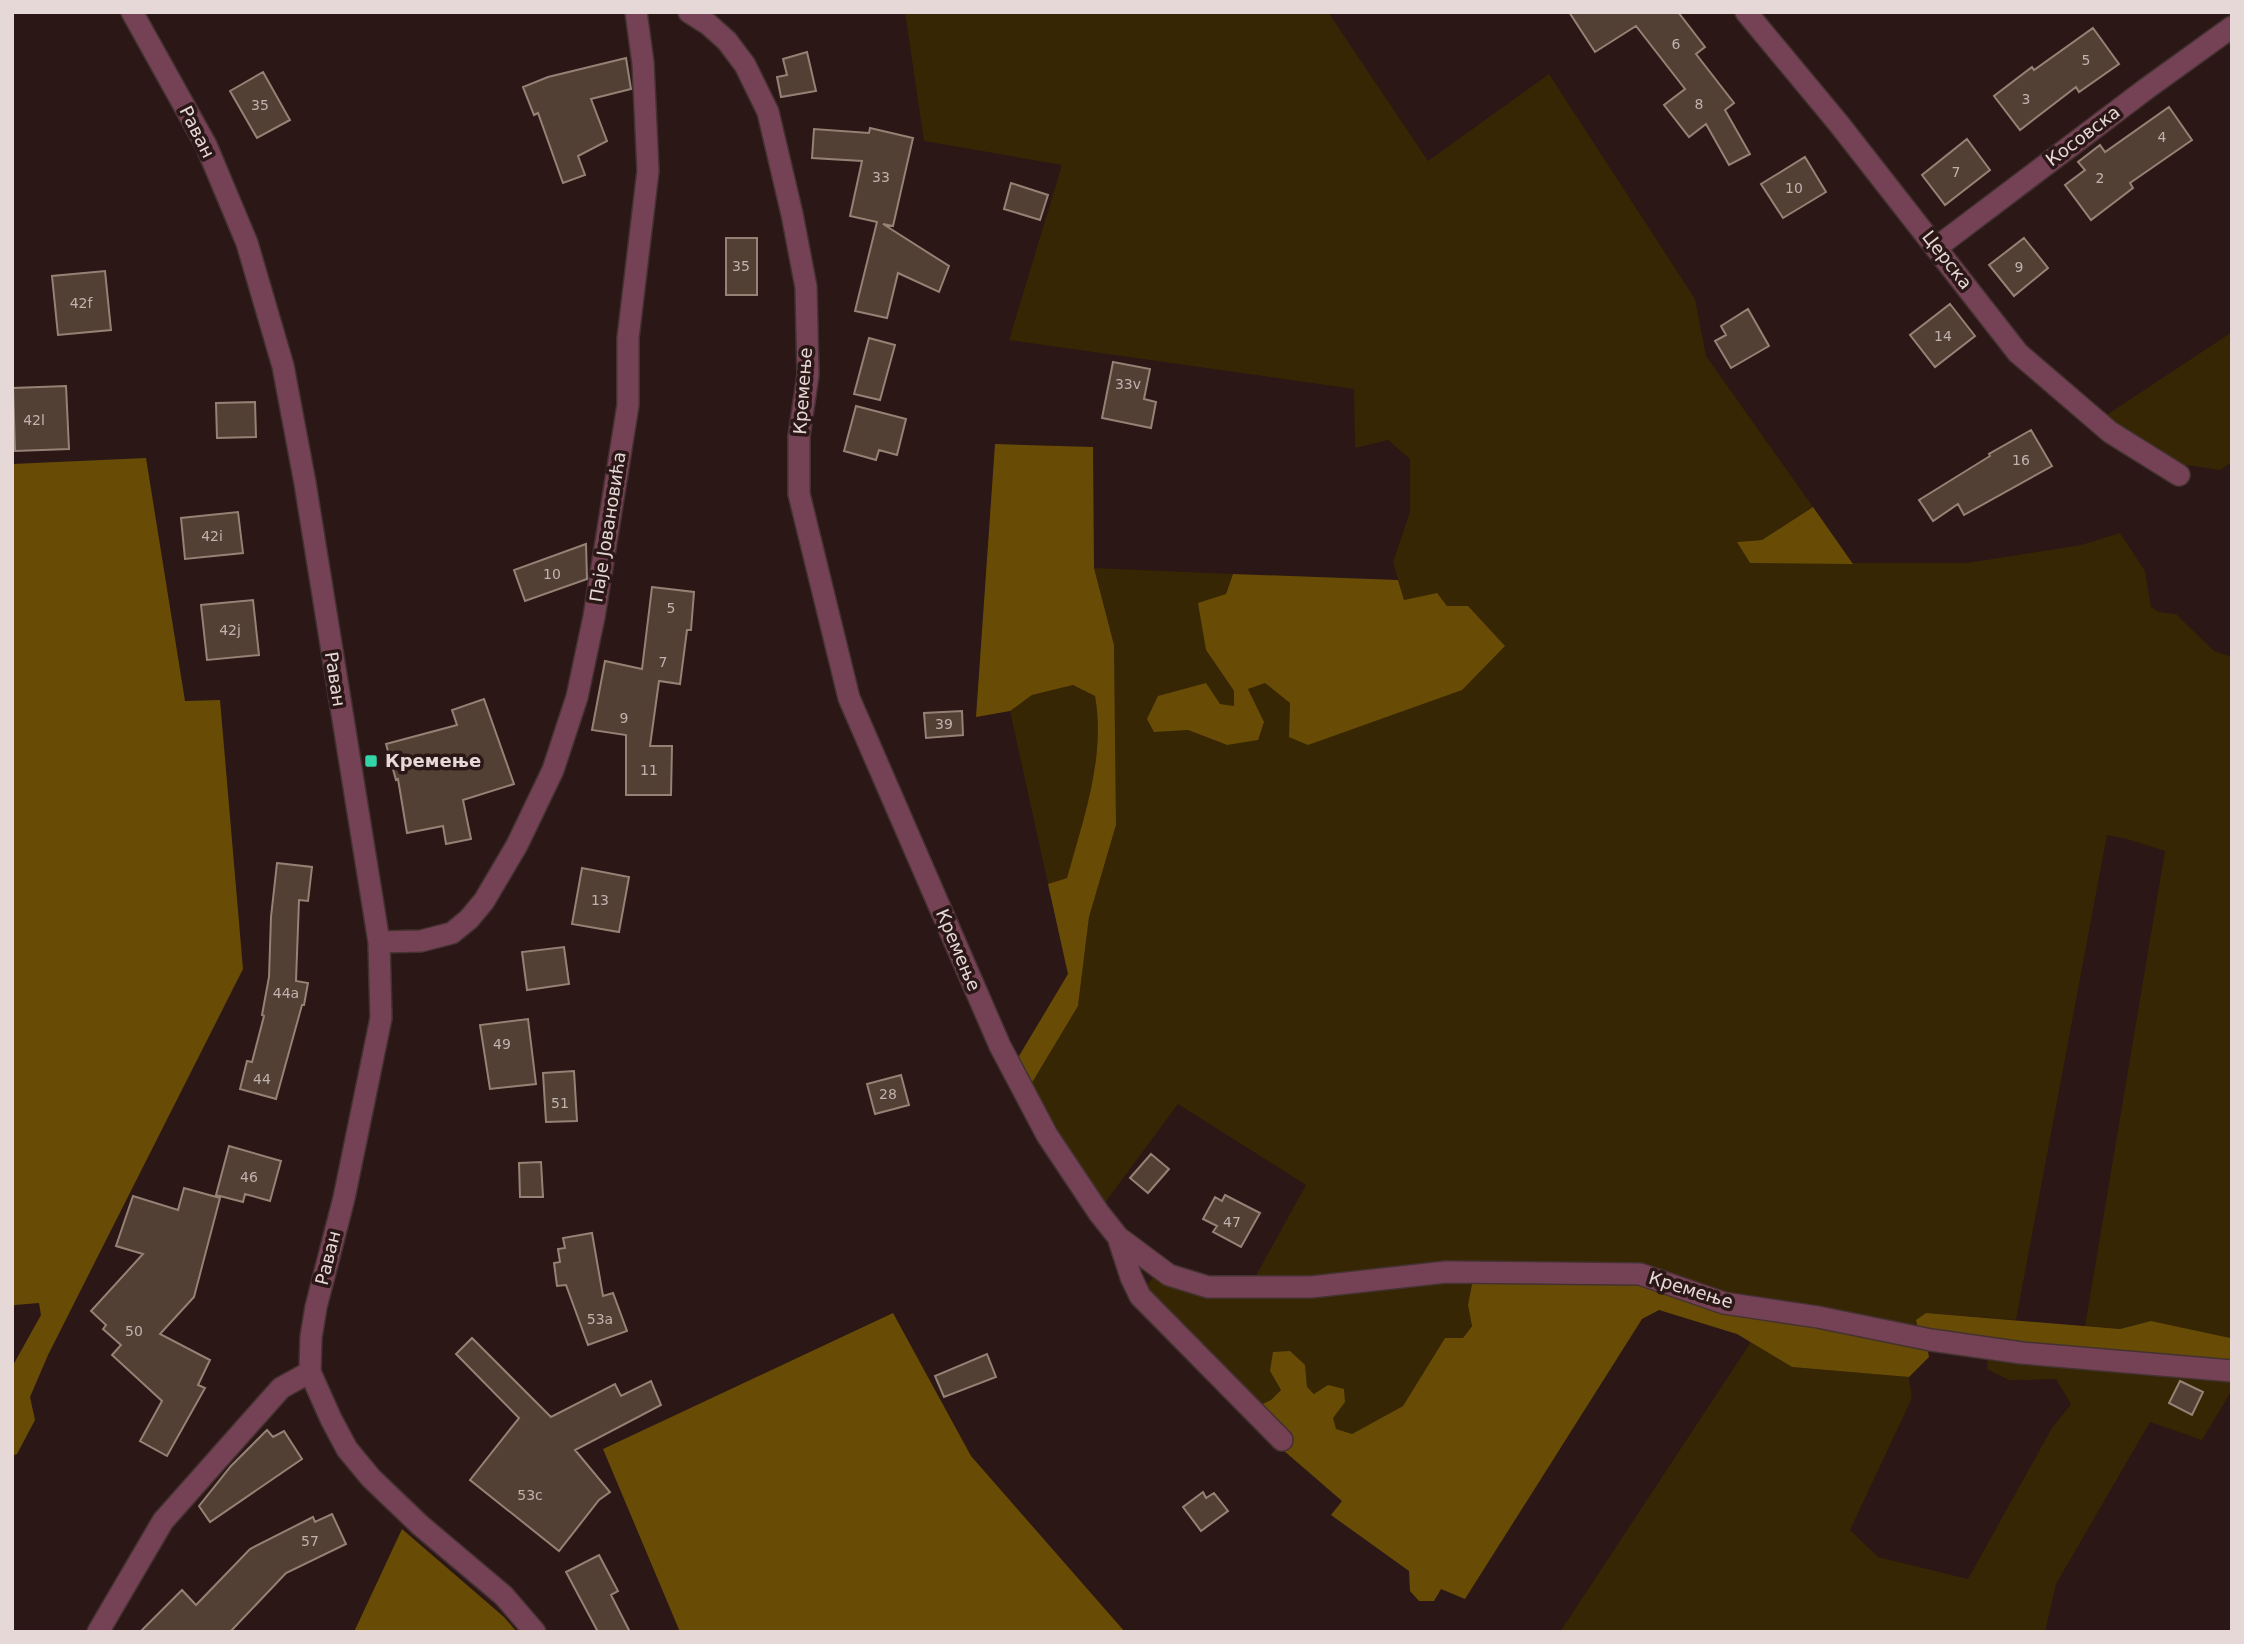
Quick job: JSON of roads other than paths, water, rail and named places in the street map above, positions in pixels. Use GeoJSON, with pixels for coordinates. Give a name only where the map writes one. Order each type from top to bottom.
{"type":"FeatureCollection","features":[{"type":"Feature","properties":{"kind":"street","name":"Раван"},"geometry":{"type":"LineString","coordinates":[[132,12],[211,158],[247,243],[283,366],[305,483],[379,942],[381,1018],[344,1198],[316,1307],[311,1337],[310,1372],[348,1449],[371,1478],[420,1525],[504,1596],[535,1632]]}},
{"type":"Feature","properties":{"kind":"street","name":"Паје Јовановића"},"geometry":{"type":"LineString","coordinates":[[379,942],[421,941],[452,933],[469,919],[484,901],[517,845],[553,770],[577,697],[628,405],[628,338],[648,171],[643,63],[636,12]]}},
{"type":"Feature","properties":{"kind":"street","name":"Кремење"},"geometry":{"type":"LineString","coordinates":[[689,12],[727,41],[745,65],[768,112],[783,176],[806,287],[808,375],[799,436],[799,494],[849,698],[1000,1046],[1047,1135],[1118,1237],[1169,1275],[1208,1286],[1311,1287],[1446,1272],[1640,1274],[1724,1303],[1818,1317],[1931,1340],[2022,1353],[2232,1371]]}},
{"type":"Feature","properties":{"kind":"street","name":"Церска"},"geometry":{"type":"LineString","coordinates":[[1746,12],[1937,247],[2018,353],[2110,432],[2179,475]]}},
{"type":"Feature","properties":{"kind":"street","name":"Косовска"},"geometry":{"type":"LineString","coordinates":[[1937,247],[2232,27]]}},
{"type":"Feature","properties":{"kind":"street","name":"Кремење"},"geometry":{"type":"LineString","coordinates":[[1118,1237],[1140,1296],[1282,1440]]}},
{"type":"Feature","properties":{"kind":"street"},"geometry":{"type":"LineString","coordinates":[[98,1632],[163,1521],[281,1388],[310,1372]]}},
{"type":"Feature","properties":{"kind":"place","name":"Кремење"},"geometry":{"type":"Point","coordinates":[371,761]}}]}
